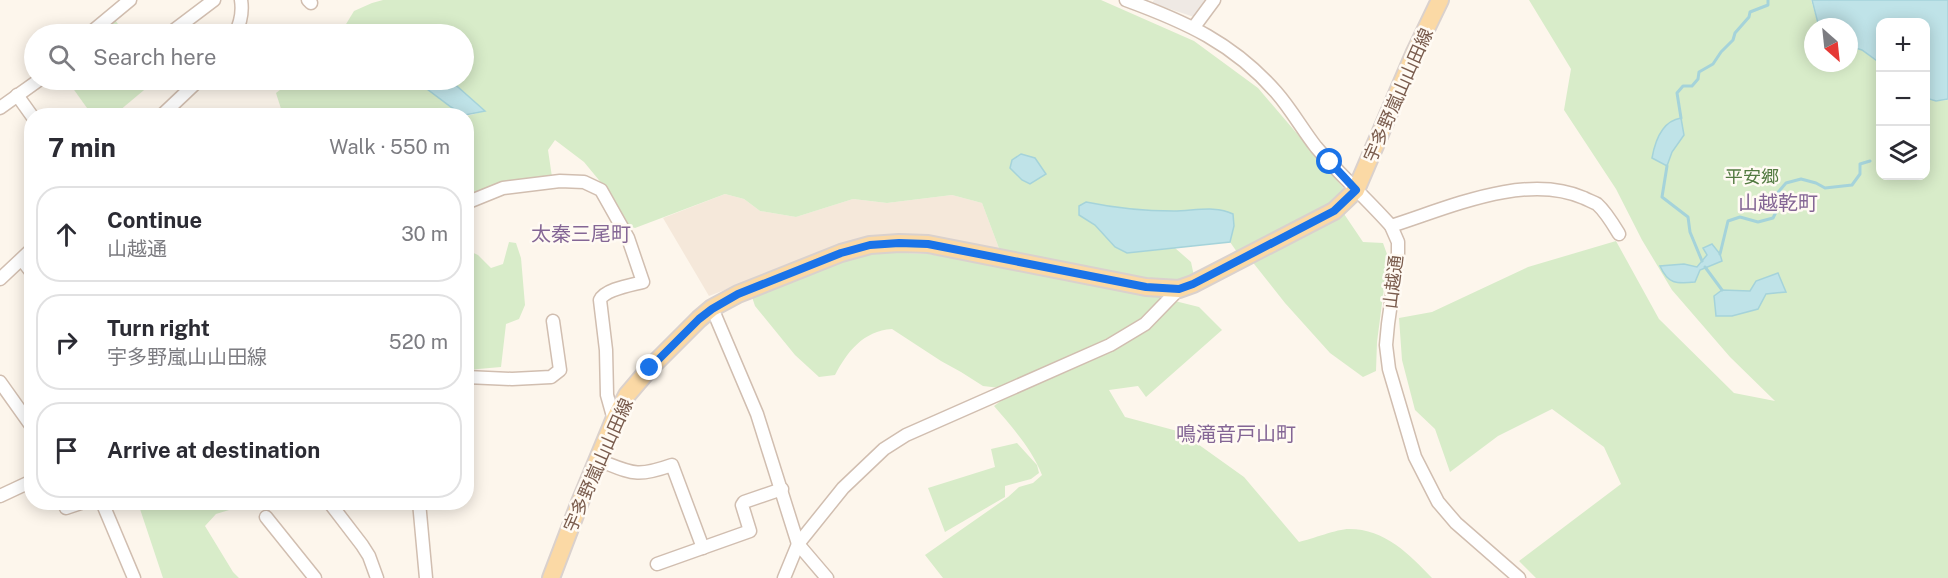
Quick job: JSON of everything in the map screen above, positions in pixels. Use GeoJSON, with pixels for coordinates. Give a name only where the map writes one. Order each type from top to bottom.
{"type":"FeatureCollection","features":[{"type":"Feature","properties":{"kind":"main road","name":"宇多野嵐山山田線"},"geometry":{"type":"LineString","coordinates":[[551,578],[614,420],[627,395],[642,376],[712,309],[738,294],[841,253],[870,245],[899,243],[928,244],[1146,287],[1179,289],[1193,284],[1334,211],[1356,190],[1440,0]]}},
{"type":"Feature","properties":{"kind":"street"},"geometry":{"type":"LineString","coordinates":[[101,24],[130,0]]}},
{"type":"Feature","properties":{"kind":"street"},"geometry":{"type":"LineString","coordinates":[[182,24],[214,0]]}},
{"type":"Feature","properties":{"kind":"street"},"geometry":{"type":"LineString","coordinates":[[239,24],[241,0]]}},
{"type":"Feature","properties":{"kind":"street"},"geometry":{"type":"LineString","coordinates":[[1126,0],[1194,27],[1230,50],[1265,80],[1293,113],[1315,146],[1391,226],[1478,199],[1518,190],[1546,188],[1575,194],[1596,203],[1619,234]]}},
{"type":"Feature","properties":{"kind":"street"},"geometry":{"type":"LineString","coordinates":[[1194,27],[1214,0]]}},
{"type":"Feature","properties":{"kind":"street"},"geometry":{"type":"LineString","coordinates":[[0,108],[24,90]]}},
{"type":"Feature","properties":{"kind":"street"},"geometry":{"type":"LineString","coordinates":[[169,108],[188,90]]}},
{"type":"Feature","properties":{"kind":"street"},"geometry":{"type":"LineString","coordinates":[[17,95],[26,108]]}},
{"type":"Feature","properties":{"kind":"street"},"geometry":{"type":"LineString","coordinates":[[474,200],[503,188],[560,181],[584,182],[601,190],[628,238],[643,282],[608,292],[602,295],[600,300],[606,350],[607,395],[614,420]]}},
{"type":"Feature","properties":{"kind":"street","name":"山越通"},"geometry":{"type":"LineString","coordinates":[[1391,226],[1398,242],[1398,253],[1386,345],[1389,369],[1415,458],[1438,502],[1456,523],[1519,578]]}},
{"type":"Feature","properties":{"kind":"street"},"geometry":{"type":"LineString","coordinates":[[0,279],[22,260],[24,263]]}},
{"type":"Feature","properties":{"kind":"street"},"geometry":{"type":"LineString","coordinates":[[784,578],[798,544],[843,488],[884,449],[906,435],[1110,345],[1145,324],[1179,289]]}},
{"type":"Feature","properties":{"kind":"street"},"geometry":{"type":"LineString","coordinates":[[712,309],[757,414],[798,544],[827,578]]}},
{"type":"Feature","properties":{"kind":"street"},"geometry":{"type":"LineString","coordinates":[[474,377],[512,379],[551,377],[560,370],[553,321]]}},
{"type":"Feature","properties":{"kind":"street"},"geometry":{"type":"LineString","coordinates":[[0,382],[24,416]]}},
{"type":"Feature","properties":{"kind":"street"},"geometry":{"type":"LineString","coordinates":[[598,460],[633,473],[646,474],[672,465],[702,548]]}},
{"type":"Feature","properties":{"kind":"street"},"geometry":{"type":"LineString","coordinates":[[0,496],[24,485]]}},
{"type":"Feature","properties":{"kind":"street"},"geometry":{"type":"LineString","coordinates":[[657,564],[750,531],[742,505],[744,502],[782,489]]}},
{"type":"Feature","properties":{"kind":"street"},"geometry":{"type":"LineString","coordinates":[[105,510],[134,578]]}},
{"type":"Feature","properties":{"kind":"street"},"geometry":{"type":"LineString","coordinates":[[335,510],[369,556],[377,578]]}},
{"type":"Feature","properties":{"kind":"street"},"geometry":{"type":"LineString","coordinates":[[420,510],[426,578]]}},
{"type":"Feature","properties":{"kind":"street"},"geometry":{"type":"LineString","coordinates":[[266,517],[315,578]]}},
{"type":"Feature","properties":{"kind":"shaded area"},"geometry":{"type":"Polygon","coordinates":[[[1154,0],[1208,0],[1194,17],[1152,3],[1154,0]]]}},
{"type":"Feature","properties":{"kind":"shaded area"},"geometry":{"type":"Polygon","coordinates":[[[725,194],[744,199],[760,211],[796,217],[853,199],[887,203],[952,195],[982,203],[1000,251],[856,240],[709,296],[663,218],[725,194]]]}},
{"type":"Feature","properties":{"kind":"green space"},"geometry":{"type":"Polygon","coordinates":[[[383,0],[1101,0],[1194,41],[1258,88],[1346,191],[1336,202],[1363,242],[1383,243],[1388,257],[1377,342],[1376,371],[1363,377],[1330,353],[1285,303],[1243,250],[1237,252],[1230,242],[1234,226],[1233,214],[1224,212],[1140,210],[1086,202],[1079,215],[1095,225],[1115,247],[1127,253],[1175,248],[1191,262],[1194,276],[1157,285],[1000,251],[982,203],[952,195],[887,203],[853,199],[796,217],[760,211],[744,199],[725,194],[635,228],[623,224],[603,185],[584,162],[555,140],[548,150],[552,177],[474,195],[474,114],[485,111],[461,90],[474,90],[474,24],[346,24],[354,11],[383,0]]]}},
{"type":"Feature","properties":{"kind":"green space","name":"平安郷"},"geometry":{"type":"Polygon","coordinates":[[[1529,0],[1811,0],[1816,18],[1804,18],[1804,72],[1858,72],[1858,49],[1876,59],[1876,180],[1930,180],[1930,98],[1936,101],[1948,100],[1948,578],[1536,578],[1519,561],[1621,484],[1604,447],[1552,409],[1498,436],[1450,472],[1435,429],[1415,410],[1402,360],[1399,318],[1432,312],[1528,267],[1616,241],[1659,319],[1734,393],[1775,401],[1730,357],[1672,290],[1642,240],[1616,189],[1564,110],[1571,69],[1529,0]]]}},
{"type":"Feature","properties":{"kind":"green space"},"geometry":{"type":"Polygon","coordinates":[[[113,17],[118,24],[105,24],[113,17]]]}},
{"type":"Feature","properties":{"kind":"green space"},"geometry":{"type":"Polygon","coordinates":[[[74,90],[144,90],[123,108],[87,108],[74,90]]]}},
{"type":"Feature","properties":{"kind":"green space"},"geometry":{"type":"Polygon","coordinates":[[[280,90],[428,90],[453,108],[281,108],[276,93],[280,90]]]}},
{"type":"Feature","properties":{"kind":"green space"},"geometry":{"type":"Polygon","coordinates":[[[509,242],[516,243],[521,258],[525,305],[519,319],[506,324],[501,367],[474,369],[474,253],[491,268],[503,264],[509,242]]]}},
{"type":"Feature","properties":{"kind":"green space"},"geometry":{"type":"Polygon","coordinates":[[[881,252],[929,254],[1165,296],[1142,320],[1107,342],[1000,388],[983,386],[892,329],[864,338],[845,358],[835,375],[819,377],[795,355],[755,306],[752,297],[841,261],[881,252]]]}},
{"type":"Feature","properties":{"kind":"green space"},"geometry":{"type":"Polygon","coordinates":[[[1175,301],[1199,307],[1222,330],[1146,397],[1138,386],[1109,390],[1125,417],[1181,432],[1244,477],[1299,542],[1344,529],[1374,533],[1405,552],[1432,578],[943,578],[925,555],[1019,487],[1033,483],[1042,475],[1027,447],[994,406],[1002,400],[1112,349],[1175,301]]]}},
{"type":"Feature","properties":{"kind":"green space"},"geometry":{"type":"Polygon","coordinates":[[[1017,443],[1037,465],[1039,473],[1031,479],[1005,486],[1005,497],[945,532],[928,488],[995,467],[991,449],[1017,443]]]}},
{"type":"Feature","properties":{"kind":"green space"},"geometry":{"type":"Polygon","coordinates":[[[140,510],[229,510],[216,514],[205,526],[239,578],[163,578],[140,510]]]}},
{"type":"Feature","properties":{"kind":"water"},"geometry":{"type":"Polygon","coordinates":[[[1812,0],[1948,0],[1948,99],[1936,101],[1930,99],[1930,18],[1876,18],[1876,60],[1858,49],[1858,18],[1817,18],[1812,0]]]}},
{"type":"Feature","properties":{"kind":"water"},"geometry":{"type":"Polygon","coordinates":[[[428,90],[461,90],[485,111],[474,113],[474,108],[451,107],[428,90]]]}},
{"type":"Feature","properties":{"kind":"water"},"geometry":{"type":"Polygon","coordinates":[[[1681,118],[1684,135],[1672,152],[1667,166],[1652,158],[1655,145],[1664,127],[1681,118]]]}},
{"type":"Feature","properties":{"kind":"water"},"geometry":{"type":"Polygon","coordinates":[[[1021,154],[1035,158],[1046,174],[1030,184],[1022,180],[1010,168],[1012,160],[1021,154]]]}},
{"type":"Feature","properties":{"kind":"water"},"geometry":{"type":"Polygon","coordinates":[[[1086,202],[1152,210],[1226,211],[1233,214],[1234,226],[1230,242],[1127,253],[1115,247],[1095,225],[1079,215],[1079,206],[1086,202]]]}},
{"type":"Feature","properties":{"kind":"water"},"geometry":{"type":"Polygon","coordinates":[[[1712,244],[1720,254],[1722,261],[1700,270],[1695,282],[1673,282],[1660,266],[1684,264],[1697,267],[1707,255],[1703,248],[1712,244]]]}},
{"type":"Feature","properties":{"kind":"water"},"geometry":{"type":"Polygon","coordinates":[[[1778,273],[1786,292],[1766,294],[1758,309],[1732,316],[1716,316],[1714,296],[1722,290],[1750,291],[1756,281],[1778,273]]]}},
{"type":"Feature","properties":{"kind":"waterway"},"geometry":{"type":"LineString","coordinates":[[1681,118],[1677,93],[1683,86],[1692,86],[1698,79],[1699,72],[1713,64],[1733,40],[1735,33],[1749,17],[1750,12],[1768,5],[1768,0]]}},
{"type":"Feature","properties":{"kind":"waterway"},"geometry":{"type":"LineString","coordinates":[[1720,254],[1728,221],[1740,217],[1758,222],[1773,218],[1778,208],[1774,197],[1786,183],[1801,179],[1825,188],[1852,185],[1860,174],[1860,164],[1870,161]]}},
{"type":"Feature","properties":{"kind":"waterway"},"geometry":{"type":"LineString","coordinates":[[1667,166],[1662,197],[1688,217],[1690,232],[1702,261]]}},
{"type":"Feature","properties":{"kind":"waterway"},"geometry":{"type":"LineString","coordinates":[[1705,267],[1722,290]]}},
{"type":"Feature","properties":{"kind":"district","name":"山越乾町"},"geometry":{"type":"Point","coordinates":[1778,203]}},
{"type":"Feature","properties":{"kind":"district","name":"太秦三尾町"},"geometry":{"type":"Point","coordinates":[581,234]}},
{"type":"Feature","properties":{"kind":"district","name":"鳴滝音戸山町"},"geometry":{"type":"Point","coordinates":[1236,434]}},
{"type":"Feature","properties":{"kind":"route"},"geometry":{"type":"LineString","coordinates":[[650,368],[699,319],[730,298],[841,253],[870,245],[928,244],[1146,287],[1179,289],[1193,284],[1334,211],[1356,190],[1330,162]]}}]}
